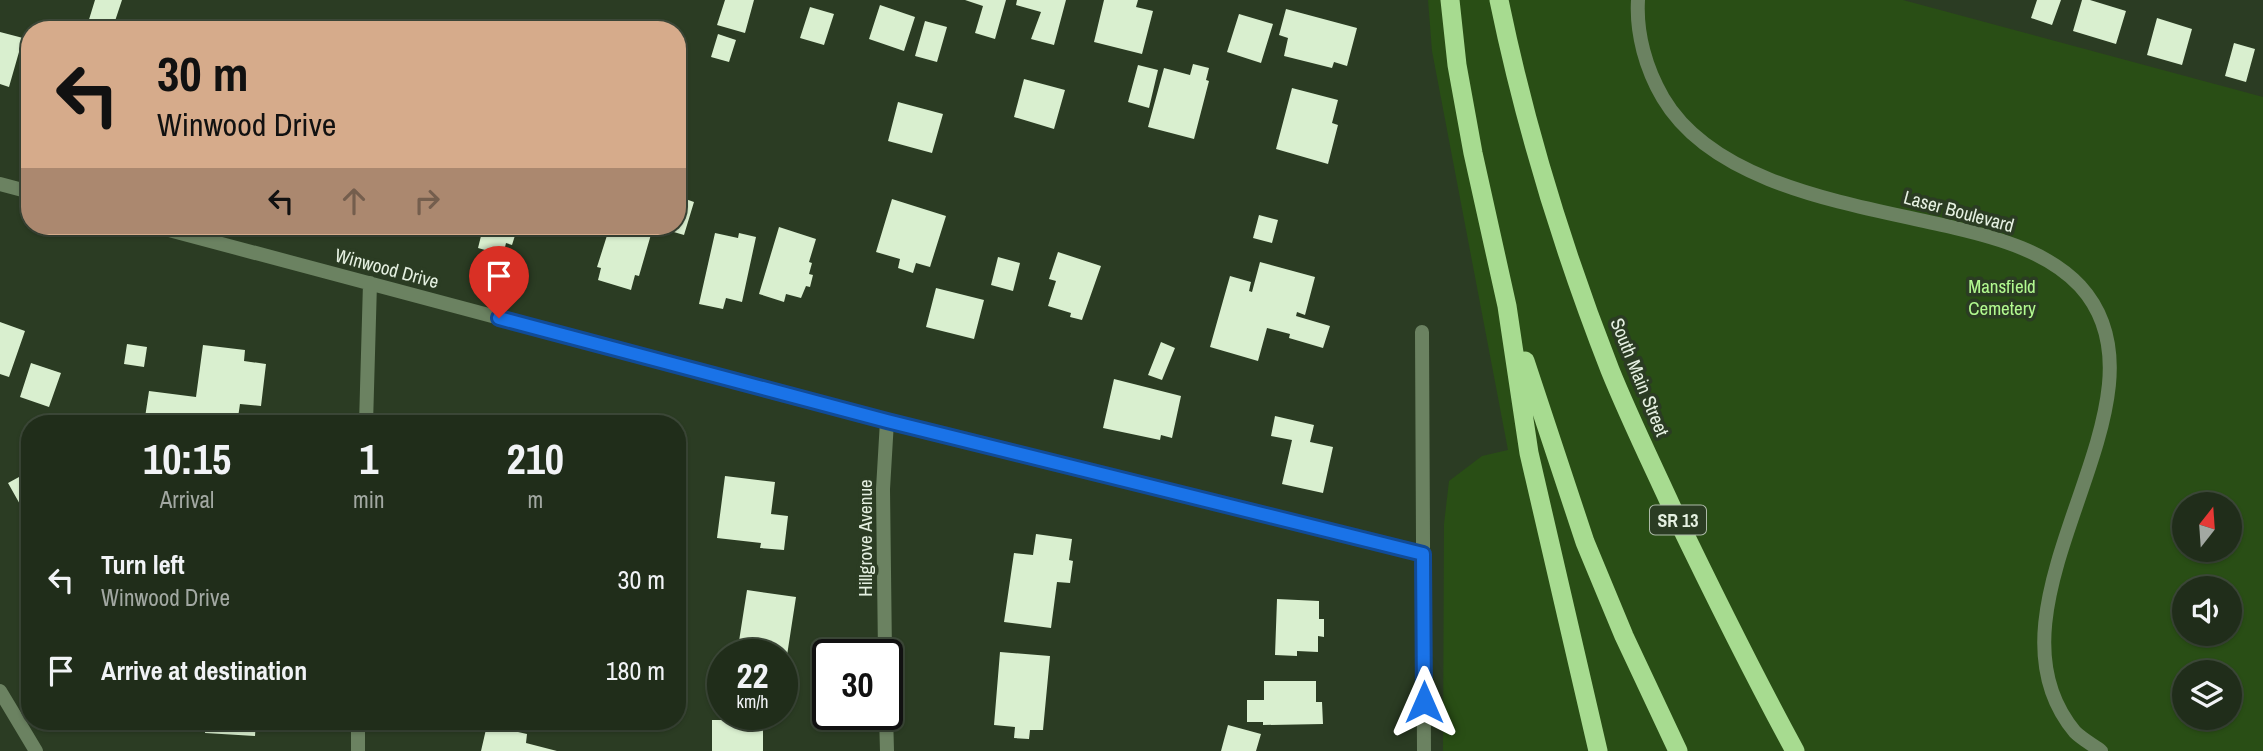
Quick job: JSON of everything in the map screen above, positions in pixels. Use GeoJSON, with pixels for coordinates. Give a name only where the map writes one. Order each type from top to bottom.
{"type":"FeatureCollection","features":[{"type":"Feature","properties":{"kind":"highway"},"geometry":{"type":"LineString","coordinates":[[1450,0],[1457,65],[1473,153],[1507,306],[1531,464],[1598,751]]}},
{"type":"Feature","properties":{"kind":"highway","name":"South Main Street"},"geometry":{"type":"LineString","coordinates":[[1499,0],[1512,64],[1533,143],[1611,372],[1695,555],[1795,751]]}},
{"type":"Feature","properties":{"kind":"highway"},"geometry":{"type":"LineString","coordinates":[[1507,306],[1585,542],[1624,636],[1678,751]]}},
{"type":"Feature","properties":{"kind":"street","name":"Laser Boulevard"},"geometry":{"type":"LineString","coordinates":[[1638,0],[1640,37],[1651,78],[1672,113],[1698,141],[1746,171],[1807,192],[2012,244],[2056,265],[2081,287],[2101,320],[2110,361],[2107,400],[2099,435],[2053,582],[2046,614],[2043,650],[2049,682],[2057,704],[2076,733],[2101,751]]}},
{"type":"Feature","properties":{"kind":"street"},"geometry":{"type":"LineString","coordinates":[[0,184],[21,190]]}},
{"type":"Feature","properties":{"kind":"street","name":"Winwood Drive"},"geometry":{"type":"LineString","coordinates":[[188,235],[887,421],[1423,554]]}},
{"type":"Feature","properties":{"kind":"street"},"geometry":{"type":"LineString","coordinates":[[366,415],[370,284]]}},
{"type":"Feature","properties":{"kind":"street"},"geometry":{"type":"LineString","coordinates":[[1422,332],[1424,751]]}},
{"type":"Feature","properties":{"kind":"street","name":"Hillgrove Avenue"},"geometry":{"type":"LineString","coordinates":[[885,639],[883,489],[887,421]]}},
{"type":"Feature","properties":{"kind":"street"},"geometry":{"type":"LineString","coordinates":[[0,691],[21,726]]}},
{"type":"Feature","properties":{"kind":"street"},"geometry":{"type":"LineString","coordinates":[[23,730],[36,751]]}},
{"type":"Feature","properties":{"kind":"street"},"geometry":{"type":"LineString","coordinates":[[358,730],[358,751]]}},
{"type":"Feature","properties":{"kind":"street"},"geometry":{"type":"LineString","coordinates":[[886,730],[887,751]]}},
{"type":"Feature","properties":{"kind":"green space","name":"Mansfield Cemetery"},"geometry":{"type":"Polygon","coordinates":[[[1428,0],[1903,0],[2263,97],[2263,751],[1443,751],[1444,524],[1449,481],[1482,456],[1508,450],[1432,51],[1428,0]]]}},
{"type":"Feature","properties":{"kind":"building"},"geometry":{"type":"Polygon","coordinates":[[[95,0],[122,0],[115,21],[89,21],[95,0]]]}},
{"type":"Feature","properties":{"kind":"building"},"geometry":{"type":"Polygon","coordinates":[[[725,0],[754,0],[745,33],[717,25],[725,0]]]}},
{"type":"Feature","properties":{"kind":"building"},"geometry":{"type":"Polygon","coordinates":[[[965,0],[1006,0],[995,39],[975,33],[983,6],[965,0]]]}},
{"type":"Feature","properties":{"kind":"building"},"geometry":{"type":"Polygon","coordinates":[[[1017,0],[1066,0],[1054,45],[1031,39],[1041,12],[1016,5],[1017,0]]]}},
{"type":"Feature","properties":{"kind":"building"},"geometry":{"type":"Polygon","coordinates":[[[1104,0],[1138,0],[1136,7],[1153,11],[1142,54],[1094,42],[1104,0]]]}},
{"type":"Feature","properties":{"kind":"building"},"geometry":{"type":"Polygon","coordinates":[[[2037,0],[2061,0],[2052,25],[2031,18],[2037,0]]]}},
{"type":"Feature","properties":{"kind":"building"},"geometry":{"type":"Polygon","coordinates":[[[2082,0],[2126,11],[2116,44],[2073,31],[2082,0]]]}},
{"type":"Feature","properties":{"kind":"building"},"geometry":{"type":"Polygon","coordinates":[[[880,5],[915,17],[904,51],[869,39],[880,5]]]}},
{"type":"Feature","properties":{"kind":"building"},"geometry":{"type":"Polygon","coordinates":[[[810,7],[834,14],[824,45],[800,38],[810,7]]]}},
{"type":"Feature","properties":{"kind":"building"},"geometry":{"type":"Polygon","coordinates":[[[1286,9],[1357,28],[1347,66],[1334,62],[1332,68],[1284,56],[1288,38],[1279,35],[1286,9]]]}},
{"type":"Feature","properties":{"kind":"building"},"geometry":{"type":"Polygon","coordinates":[[[1239,14],[1273,24],[1261,63],[1227,52],[1239,14]]]}},
{"type":"Feature","properties":{"kind":"building"},"geometry":{"type":"Polygon","coordinates":[[[2157,18],[2192,29],[2182,65],[2147,55],[2157,18]]]}},
{"type":"Feature","properties":{"kind":"building"},"geometry":{"type":"Polygon","coordinates":[[[925,21],[947,27],[937,62],[915,56],[925,21]]]}},
{"type":"Feature","properties":{"kind":"building"},"geometry":{"type":"Polygon","coordinates":[[[0,32],[21,37],[21,45],[9,87],[0,84],[0,32]]]}},
{"type":"Feature","properties":{"kind":"building"},"geometry":{"type":"Polygon","coordinates":[[[718,34],[736,40],[729,62],[711,57],[718,34]]]}},
{"type":"Feature","properties":{"kind":"building"},"geometry":{"type":"Polygon","coordinates":[[[2234,43],[2255,49],[2246,82],[2225,76],[2234,43]]]}},
{"type":"Feature","properties":{"kind":"building"},"geometry":{"type":"Polygon","coordinates":[[[1193,64],[1209,68],[1206,80],[1209,81],[1194,139],[1148,127],[1164,68],[1190,75],[1193,64]]]}},
{"type":"Feature","properties":{"kind":"building"},"geometry":{"type":"Polygon","coordinates":[[[1138,65],[1158,70],[1149,108],[1128,102],[1138,65]]]}},
{"type":"Feature","properties":{"kind":"building"},"geometry":{"type":"Polygon","coordinates":[[[1024,79],[1065,90],[1054,129],[1014,117],[1024,79]]]}},
{"type":"Feature","properties":{"kind":"building"},"geometry":{"type":"Polygon","coordinates":[[[1292,88],[1338,100],[1332,123],[1338,125],[1328,164],[1276,149],[1292,88]]]}},
{"type":"Feature","properties":{"kind":"building"},"geometry":{"type":"Polygon","coordinates":[[[898,102],[943,114],[932,153],[888,141],[898,102]]]}},
{"type":"Feature","properties":{"kind":"building"},"geometry":{"type":"Polygon","coordinates":[[[686,199],[694,202],[686,228],[686,199]]]}},
{"type":"Feature","properties":{"kind":"building"},"geometry":{"type":"Polygon","coordinates":[[[892,199],[946,216],[930,267],[916,263],[913,273],[898,268],[900,259],[876,252],[892,199]]]}},
{"type":"Feature","properties":{"kind":"building"},"geometry":{"type":"Polygon","coordinates":[[[1259,215],[1278,220],[1272,243],[1253,238],[1259,215]]]}},
{"type":"Feature","properties":{"kind":"building"},"geometry":{"type":"Polygon","coordinates":[[[779,227],[816,239],[809,262],[812,263],[809,274],[813,275],[810,287],[806,286],[801,298],[786,294],[784,302],[759,294],[779,227]]]}},
{"type":"Feature","properties":{"kind":"building"},"geometry":{"type":"Polygon","coordinates":[[[715,233],[738,238],[739,233],[756,237],[742,302],[726,298],[723,309],[699,304],[715,233]]]}},
{"type":"Feature","properties":{"kind":"building"},"geometry":{"type":"Polygon","coordinates":[[[478,235],[515,235],[512,245],[506,243],[503,255],[478,248],[481,236],[478,235]]]}},
{"type":"Feature","properties":{"kind":"building"},"geometry":{"type":"Polygon","coordinates":[[[607,235],[651,235],[639,276],[635,275],[631,290],[598,280],[601,268],[597,267],[607,235]]]}},
{"type":"Feature","properties":{"kind":"building"},"geometry":{"type":"Polygon","coordinates":[[[1058,252],[1101,266],[1082,320],[1070,317],[1071,313],[1048,306],[1056,281],[1049,279],[1058,252]]]}},
{"type":"Feature","properties":{"kind":"building"},"geometry":{"type":"Polygon","coordinates":[[[998,257],[1020,263],[1013,291],[991,285],[998,257]]]}},
{"type":"Feature","properties":{"kind":"building"},"geometry":{"type":"Polygon","coordinates":[[[1260,262],[1315,277],[1305,315],[1297,312],[1296,316],[1330,326],[1323,348],[1267,328],[1258,361],[1210,347],[1230,276],[1251,282],[1249,291],[1252,292],[1260,262]]]}},
{"type":"Feature","properties":{"kind":"building"},"geometry":{"type":"Polygon","coordinates":[[[936,288],[984,300],[974,339],[926,327],[936,288]]]}},
{"type":"Feature","properties":{"kind":"building"},"geometry":{"type":"Polygon","coordinates":[[[0,322],[25,331],[9,377],[0,374],[0,322]]]}},
{"type":"Feature","properties":{"kind":"building"},"geometry":{"type":"Polygon","coordinates":[[[1161,342],[1175,348],[1162,380],[1148,375],[1161,342]]]}},
{"type":"Feature","properties":{"kind":"building"},"geometry":{"type":"Polygon","coordinates":[[[127,344],[147,347],[144,367],[124,364],[127,344]]]}},
{"type":"Feature","properties":{"kind":"building"},"geometry":{"type":"Polygon","coordinates":[[[203,345],[245,350],[244,361],[266,364],[261,406],[240,404],[238,415],[145,415],[149,391],[196,397],[203,345]]]}},
{"type":"Feature","properties":{"kind":"building"},"geometry":{"type":"Polygon","coordinates":[[[31,363],[61,373],[49,407],[20,397],[31,363]]]}},
{"type":"Feature","properties":{"kind":"building"},"geometry":{"type":"Polygon","coordinates":[[[1114,379],[1181,396],[1172,438],[1161,435],[1160,440],[1103,428],[1114,379]]]}},
{"type":"Feature","properties":{"kind":"building"},"geometry":{"type":"Polygon","coordinates":[[[1275,416],[1314,425],[1310,442],[1333,447],[1323,493],[1282,484],[1292,440],[1271,436],[1275,416]]]}},
{"type":"Feature","properties":{"kind":"building"},"geometry":{"type":"Polygon","coordinates":[[[21,476],[21,506],[8,483],[21,476]]]}},
{"type":"Feature","properties":{"kind":"building"},"geometry":{"type":"Polygon","coordinates":[[[725,476],[775,482],[771,514],[788,516],[784,550],[760,548],[761,543],[717,538],[725,476]]]}},
{"type":"Feature","properties":{"kind":"building"},"geometry":{"type":"Polygon","coordinates":[[[1036,534],[1072,539],[1070,583],[1057,582],[1051,628],[1004,622],[1014,553],[1033,555],[1036,534]]]}},
{"type":"Feature","properties":{"kind":"building"},"geometry":{"type":"Polygon","coordinates":[[[747,590],[796,597],[790,639],[739,639],[747,590]]]}},
{"type":"Feature","properties":{"kind":"building"},"geometry":{"type":"Polygon","coordinates":[[[1277,599],[1319,601],[1319,619],[1324,619],[1324,637],[1318,636],[1318,652],[1297,651],[1297,656],[1275,655],[1277,599]]]}},
{"type":"Feature","properties":{"kind":"building"},"geometry":{"type":"Polygon","coordinates":[[[1000,652],[1050,656],[1043,730],[1030,730],[1029,739],[1014,738],[1015,727],[994,725],[1000,652]]]}},
{"type":"Feature","properties":{"kind":"building"},"geometry":{"type":"Polygon","coordinates":[[[1264,681],[1316,681],[1316,702],[1322,702],[1323,724],[1263,725],[1263,722],[1247,722],[1247,700],[1264,700],[1264,681]]]}},
{"type":"Feature","properties":{"kind":"building"},"geometry":{"type":"Polygon","coordinates":[[[1228,725],[1261,734],[1256,751],[1221,751],[1228,725]]]}},
{"type":"Feature","properties":{"kind":"building"},"geometry":{"type":"Polygon","coordinates":[[[205,730],[255,730],[255,736],[205,733],[205,730]]]}},
{"type":"Feature","properties":{"kind":"building"},"geometry":{"type":"Polygon","coordinates":[[[486,730],[509,730],[527,734],[526,743],[557,751],[481,751],[486,730]]]}},
{"type":"Feature","properties":{"kind":"building"},"geometry":{"type":"Polygon","coordinates":[[[712,730],[763,730],[763,751],[712,751],[712,730]]]}},
{"type":"Feature","properties":{"kind":"route"},"geometry":{"type":"LineString","coordinates":[[499,318],[887,421],[1423,554],[1424,702]]}}]}
